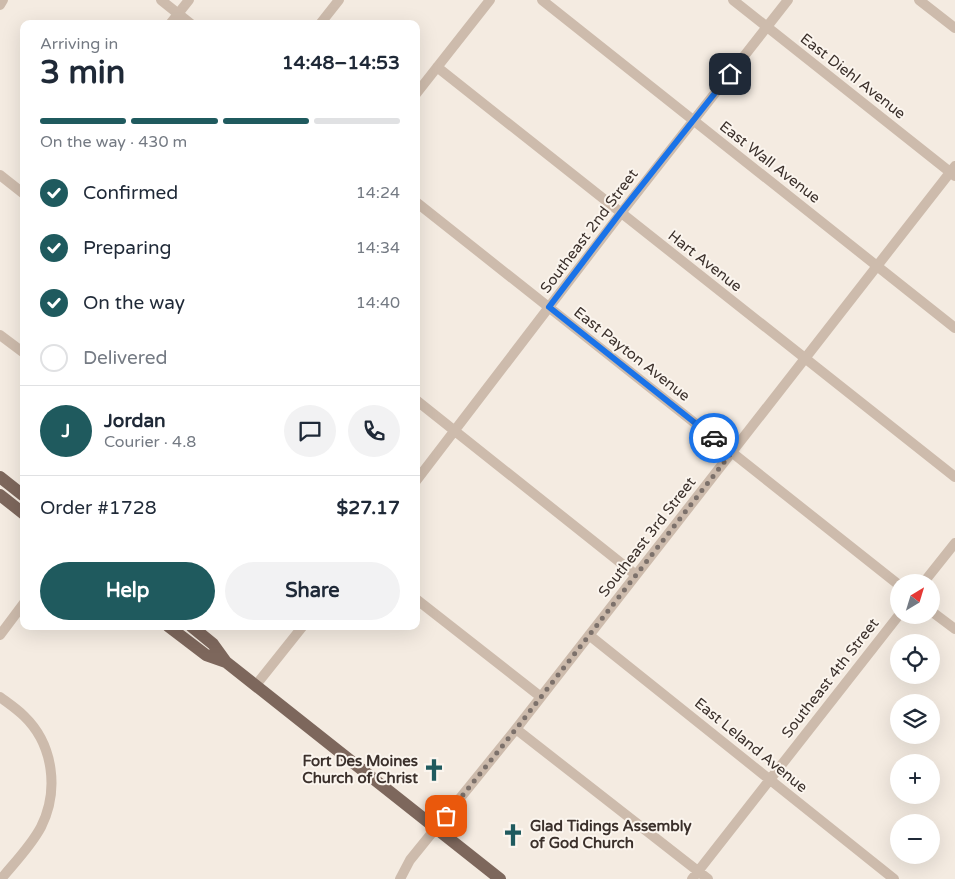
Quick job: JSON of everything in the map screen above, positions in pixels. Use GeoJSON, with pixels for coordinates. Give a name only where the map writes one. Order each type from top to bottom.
{"type":"FeatureCollection","features":[{"type":"Feature","properties":{"kind":"main road"},"geometry":{"type":"LineString","coordinates":[[0,477],[20,493]]}},
{"type":"Feature","properties":{"kind":"main road"},"geometry":{"type":"LineString","coordinates":[[0,495],[20,511]]}},
{"type":"Feature","properties":{"kind":"main road"},"geometry":{"type":"LineString","coordinates":[[173,630],[206,655],[226,662],[500,879]]}},
{"type":"Feature","properties":{"kind":"main road"},"geometry":{"type":"LineString","coordinates":[[196,630],[214,644],[226,662]]}},
{"type":"Feature","properties":{"kind":"street"},"geometry":{"type":"LineString","coordinates":[[0,5],[3,0]]}},
{"type":"Feature","properties":{"kind":"street"},"geometry":{"type":"LineString","coordinates":[[161,0],[186,20]]}},
{"type":"Feature","properties":{"kind":"street"},"geometry":{"type":"LineString","coordinates":[[173,20],[188,0]]}},
{"type":"Feature","properties":{"kind":"street"},"geometry":{"type":"LineString","coordinates":[[323,20],[338,0]]}},
{"type":"Feature","properties":{"kind":"street"},"geometry":{"type":"LineString","coordinates":[[420,89],[490,0]]}},
{"type":"Feature","properties":{"kind":"street","name":"East Wall Avenue"},"geometry":{"type":"LineString","coordinates":[[542,0],[955,328]]}},
{"type":"Feature","properties":{"kind":"street","name":"East Diehl Avenue"},"geometry":{"type":"LineString","coordinates":[[732,0],[953,171]]}},
{"type":"Feature","properties":{"kind":"street","name":"Southeast 2nd Street"},"geometry":{"type":"LineString","coordinates":[[420,476],[620,213],[788,0]]}},
{"type":"Feature","properties":{"kind":"street"},"geometry":{"type":"LineString","coordinates":[[919,0],[955,28]]}},
{"type":"Feature","properties":{"kind":"street","name":"Hart Avenue"},"geometry":{"type":"LineString","coordinates":[[437,67],[955,478]]}},
{"type":"Feature","properties":{"kind":"street","name":"Southeast 3rd Street"},"geometry":{"type":"LineString","coordinates":[[400,879],[410,860],[516,729],[953,171]]}},
{"type":"Feature","properties":{"kind":"street"},"geometry":{"type":"LineString","coordinates":[[0,176],[20,191]]}},
{"type":"Feature","properties":{"kind":"street","name":"East Payton Avenue"},"geometry":{"type":"LineString","coordinates":[[420,205],[890,578]]}},
{"type":"Feature","properties":{"kind":"street"},"geometry":{"type":"LineString","coordinates":[[0,335],[20,350]]}},
{"type":"Feature","properties":{"kind":"street"},"geometry":{"type":"LineString","coordinates":[[420,403],[636,575]]}},
{"type":"Feature","properties":{"kind":"street"},"geometry":{"type":"LineString","coordinates":[[930,574],[955,543]]}},
{"type":"Feature","properties":{"kind":"street"},"geometry":{"type":"LineString","coordinates":[[420,602],[541,697]]}},
{"type":"Feature","properties":{"kind":"street"},"geometry":{"type":"LineString","coordinates":[[0,635],[20,608]]}},
{"type":"Feature","properties":{"kind":"street"},"geometry":{"type":"LineString","coordinates":[[940,618],[955,630]]}},
{"type":"Feature","properties":{"kind":"street","name":"Southeast 4th Street"},"geometry":{"type":"LineString","coordinates":[[695,875],[892,624]]}},
{"type":"Feature","properties":{"kind":"street"},"geometry":{"type":"LineString","coordinates":[[256,685],[300,630]]}},
{"type":"Feature","properties":{"kind":"street","name":"East Leland Avenue"},"geometry":{"type":"LineString","coordinates":[[590,635],[894,879]]}},
{"type":"Feature","properties":{"kind":"street"},"geometry":{"type":"LineString","coordinates":[[0,697],[24,716],[33,726],[45,748],[52,776],[50,803],[40,829],[1,879]]}},
{"type":"Feature","properties":{"kind":"street"},"geometry":{"type":"LineString","coordinates":[[516,729],[695,875],[708,879]]}},
{"type":"Feature","properties":{"kind":"way so far"},"geometry":{"type":"LineString","coordinates":[[446,816],[732,452],[714,438]]}},
{"type":"Feature","properties":{"kind":"place","name":"Fort Des Moines Church of Christ"},"geometry":{"type":"Point","coordinates":[434,770]}},
{"type":"Feature","properties":{"kind":"place","name":"Glad Tidings Assembly of God Church"},"geometry":{"type":"Point","coordinates":[513,835]}},
{"type":"Feature","properties":{"kind":"route"},"geometry":{"type":"LineString","coordinates":[[714,438],[549,307],[620,213],[730,74]]}}]}
